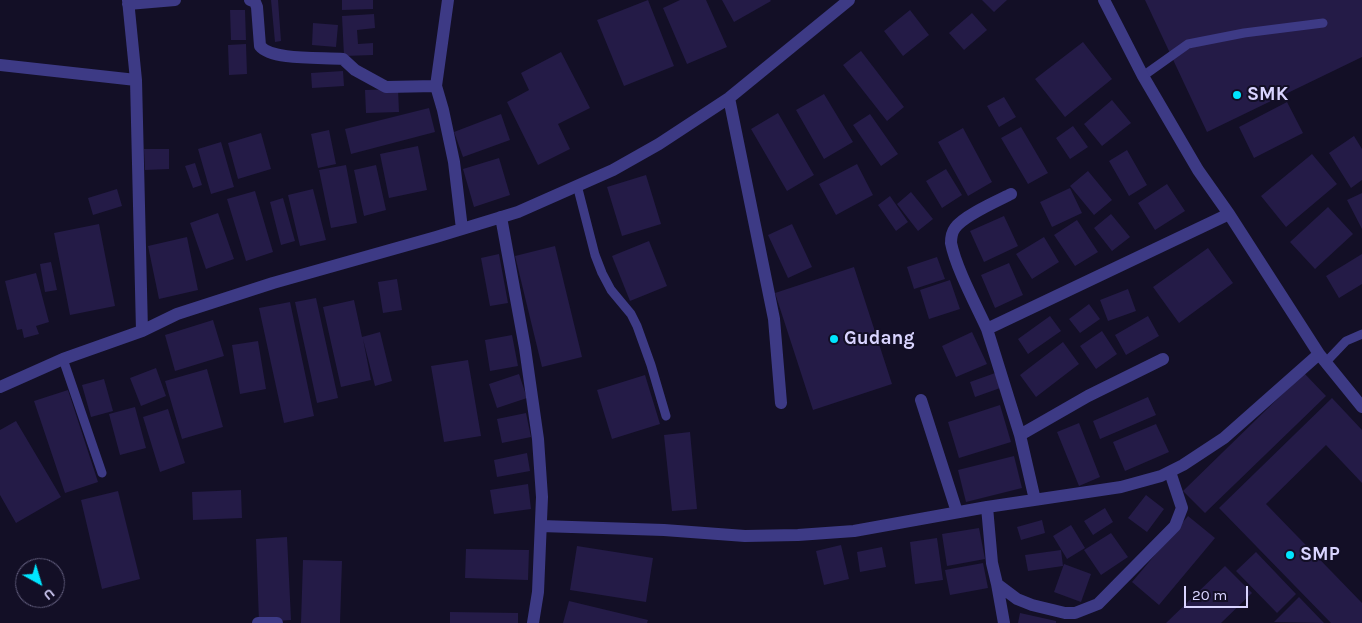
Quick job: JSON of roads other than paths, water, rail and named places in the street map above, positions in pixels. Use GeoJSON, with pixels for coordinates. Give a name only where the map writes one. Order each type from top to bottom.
{"type":"FeatureCollection","features":[{"type":"Feature","properties":{"kind":"street"},"geometry":{"type":"LineString","coordinates":[[142,331],[136,80],[128,2],[175,0]]}},
{"type":"Feature","properties":{"kind":"street"},"geometry":{"type":"LineString","coordinates":[[250,0],[255,2],[257,7],[260,46],[264,50],[296,57],[343,59],[355,70],[386,87],[436,86]]}},
{"type":"Feature","properties":{"kind":"street"},"geometry":{"type":"LineString","coordinates":[[448,0],[436,86],[454,162],[462,229]]}},
{"type":"Feature","properties":{"kind":"street"},"geometry":{"type":"LineString","coordinates":[[0,387],[63,359],[142,331],[186,311],[273,283],[518,212],[612,170],[659,144],[729,98],[849,0]]}},
{"type":"Feature","properties":{"kind":"street"},"geometry":{"type":"LineString","coordinates":[[1104,0],[1142,76],[1198,170],[1229,214],[1322,358],[1362,407]]}},
{"type":"Feature","properties":{"kind":"street"},"geometry":{"type":"LineString","coordinates":[[0,65],[136,80]]}},
{"type":"Feature","properties":{"kind":"street"},"geometry":{"type":"LineString","coordinates":[[729,98],[774,319],[781,403]]}},
{"type":"Feature","properties":{"kind":"street"},"geometry":{"type":"LineString","coordinates":[[1011,194],[964,220],[956,227],[951,241],[987,329],[1020,435],[1035,500]]}},
{"type":"Feature","properties":{"kind":"street"},"geometry":{"type":"LineString","coordinates":[[987,329],[1229,214]]}},
{"type":"Feature","properties":{"kind":"street"},"geometry":{"type":"LineString","coordinates":[[501,217],[525,348],[538,439],[542,497],[538,592],[533,623]]}},
{"type":"Feature","properties":{"kind":"street"},"geometry":{"type":"LineString","coordinates":[[541,526],[664,530],[745,536],[798,535],[854,531],[987,507],[1121,487],[1162,476],[1183,465],[1224,438],[1322,358]]}},
{"type":"Feature","properties":{"kind":"street"},"geometry":{"type":"LineString","coordinates":[[1020,435],[1088,396],[1162,359]]}},
{"type":"Feature","properties":{"kind":"street"},"geometry":{"type":"LineString","coordinates":[[921,400],[957,512]]}},
{"type":"Feature","properties":{"kind":"street"},"geometry":{"type":"LineString","coordinates":[[997,584],[1017,599],[1032,605],[1065,613],[1075,613],[1098,604],[1175,526],[1182,508],[1170,472]]}},
{"type":"Feature","properties":{"kind":"street"},"geometry":{"type":"LineString","coordinates":[[987,507],[992,563],[1004,623]]}},
{"type":"Feature","properties":{"kind":"street"},"geometry":{"type":"LineString","coordinates":[[258,623],[277,623]]}},
{"type":"Feature","properties":{"kind":"lane"},"geometry":{"type":"LineString","coordinates":[[1142,76],[1188,44],[1244,33],[1323,23]]}},
{"type":"Feature","properties":{"kind":"lane"},"geometry":{"type":"LineString","coordinates":[[577,185],[599,264],[611,290],[631,314],[637,326],[666,416]]}},
{"type":"Feature","properties":{"kind":"lane"},"geometry":{"type":"LineString","coordinates":[[1322,358],[1346,341],[1362,334]]}},
{"type":"Feature","properties":{"kind":"lane"},"geometry":{"type":"LineString","coordinates":[[63,359],[102,473]]}},
{"type":"Feature","properties":{"kind":"place","name":"SMK"},"geometry":{"type":"Point","coordinates":[1237,95]}},
{"type":"Feature","properties":{"kind":"place","name":"Gudang"},"geometry":{"type":"Point","coordinates":[834,339]}},
{"type":"Feature","properties":{"kind":"place","name":"SMP"},"geometry":{"type":"Point","coordinates":[1290,555]}}]}
